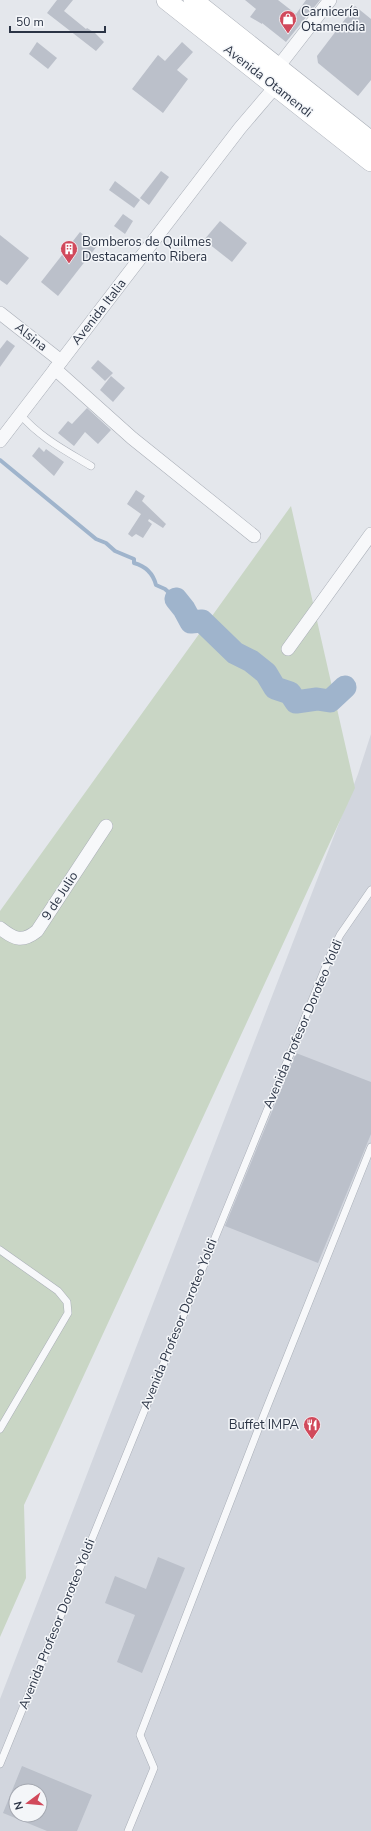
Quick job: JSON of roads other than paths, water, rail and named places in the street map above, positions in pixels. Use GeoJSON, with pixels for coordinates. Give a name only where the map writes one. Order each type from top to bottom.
{"type":"FeatureCollection","features":[{"type":"Feature","properties":{"kind":"main road","name":"Avenida Otamendi"},"geometry":{"type":"LineString","coordinates":[[166,0],[371,162]]}},
{"type":"Feature","properties":{"kind":"main road","name":"Avenida Otamendi"},"geometry":{"type":"LineString","coordinates":[[193,0],[371,141]]}},
{"type":"Feature","properties":{"kind":"street"},"geometry":{"type":"LineString","coordinates":[[276,87],[278,67],[330,0]]}},
{"type":"Feature","properties":{"kind":"street","name":"Avenida Italia"},"geometry":{"type":"LineString","coordinates":[[0,441],[240,128],[276,87]]}},
{"type":"Feature","properties":{"kind":"street","name":"Alsina"},"geometry":{"type":"LineString","coordinates":[[0,313],[58,365],[132,438],[254,536]]}},
{"type":"Feature","properties":{"kind":"street"},"geometry":{"type":"LineString","coordinates":[[288,649],[371,534]]}},
{"type":"Feature","properties":{"kind":"street","name":"9 de Julio"},"geometry":{"type":"LineString","coordinates":[[0,928],[12,937],[19,939],[30,937],[37,931],[106,826]]}},
{"type":"Feature","properties":{"kind":"lane"},"geometry":{"type":"LineString","coordinates":[[20,414],[29,425],[41,434],[91,466]]}},
{"type":"Feature","properties":{"kind":"lane","name":"Avenida Profesor Doroteo Yoldi"},"geometry":{"type":"LineString","coordinates":[[0,1764],[332,949],[371,890]]}},
{"type":"Feature","properties":{"kind":"lane"},"geometry":{"type":"LineString","coordinates":[[128,1831],[154,1768],[140,1735],[263,1417],[371,1148]]}},
{"type":"Feature","properties":{"kind":"lane"},"geometry":{"type":"LineString","coordinates":[[0,1250],[58,1291],[66,1302],[68,1313],[0,1429]]}},
{"type":"Feature","properties":{"kind":"waterway"},"geometry":{"type":"LineString","coordinates":[[0,460],[96,539],[106,543],[115,551],[134,559],[134,563],[142,566],[151,574],[156,585],[165,589],[176,599]]}},
{"type":"Feature","properties":{"kind":"waterway"},"geometry":{"type":"LineString","coordinates":[[176,599],[184,609],[191,622],[202,621],[235,653],[251,661],[266,673],[275,688],[290,693],[296,702],[317,699],[330,701],[345,687]]}},
{"type":"Feature","properties":{"kind":"place","name":"Carnicería Otamendia"},"geometry":{"type":"Point","coordinates":[288,34]}},
{"type":"Feature","properties":{"kind":"place","name":"Bomberos de Quilmes Destacamento Ribera"},"geometry":{"type":"Point","coordinates":[69,264]}},
{"type":"Feature","properties":{"kind":"place","name":"Buffet IMPA"},"geometry":{"type":"Point","coordinates":[312,1440]}}]}
